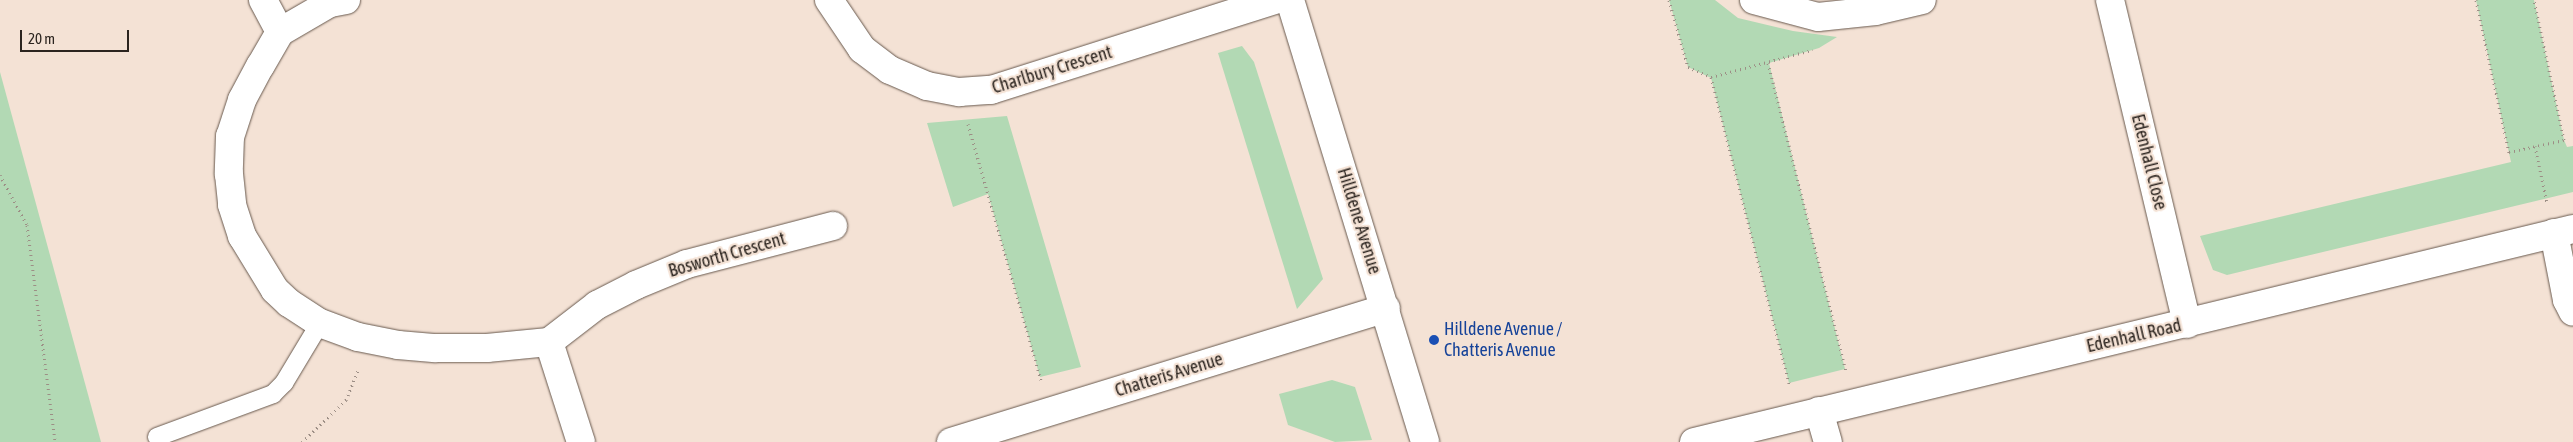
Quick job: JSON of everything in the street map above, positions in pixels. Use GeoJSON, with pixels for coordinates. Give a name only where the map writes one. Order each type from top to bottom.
{"type":"FeatureCollection","features":[{"type":"Feature","properties":{"kind":"street"},"geometry":{"type":"LineString","coordinates":[[263,0],[280,32]]}},
{"type":"Feature","properties":{"kind":"street"},"geometry":{"type":"LineString","coordinates":[[346,0],[330,3],[280,32],[242,100],[230,136],[229,174],[232,205],[242,236],[276,290],[289,303],[320,323],[372,340],[436,348],[487,348],[549,342],[580,442]]}},
{"type":"Feature","properties":{"kind":"street","name":"Charlbury Crescent"},"geometry":{"type":"LineString","coordinates":[[830,0],[862,49],[890,70],[927,86],[959,92],[991,90],[1275,0]]}},
{"type":"Feature","properties":{"kind":"street","name":"Hilldene Avenue"},"geometry":{"type":"LineString","coordinates":[[1290,0],[1386,308],[1425,442]]}},
{"type":"Feature","properties":{"kind":"street"},"geometry":{"type":"LineString","coordinates":[[1754,0],[1818,18],[1876,11],[1922,0]]}},
{"type":"Feature","properties":{"kind":"street","name":"Edenhall Close"},"geometry":{"type":"LineString","coordinates":[[2110,0],[2188,324]]}},
{"type":"Feature","properties":{"kind":"street","name":"Bosworth Crescent"},"geometry":{"type":"LineString","coordinates":[[549,342],[597,305],[636,285],[687,264],[833,226]]}},
{"type":"Feature","properties":{"kind":"street"},"geometry":{"type":"LineString","coordinates":[[2563,231],[2566,300],[2573,312]]}},
{"type":"Feature","properties":{"kind":"street","name":"Edenhall Road"},"geometry":{"type":"LineString","coordinates":[[1694,442],[2188,324],[2563,231]]}},
{"type":"Feature","properties":{"kind":"street","name":"Chatteris Avenue"},"geometry":{"type":"LineString","coordinates":[[951,442],[1386,308]]}},
{"type":"Feature","properties":{"kind":"street"},"geometry":{"type":"LineString","coordinates":[[1808,414],[1828,442]]}},
{"type":"Feature","properties":{"kind":"lane"},"geometry":{"type":"LineString","coordinates":[[157,437],[273,394],[284,382],[320,323]]}},
{"type":"Feature","properties":{"kind":"path"},"geometry":{"type":"LineString","coordinates":[[1669,0],[1688,67],[1710,78],[1819,48]]}},
{"type":"Feature","properties":{"kind":"path"},"geometry":{"type":"LineString","coordinates":[[2476,0],[2509,152],[2564,140],[2534,0]]}},
{"type":"Feature","properties":{"kind":"path"},"geometry":{"type":"LineString","coordinates":[[1768,62],[1853,403]]}},
{"type":"Feature","properties":{"kind":"path"},"geometry":{"type":"LineString","coordinates":[[1710,78],[1808,414]]}},
{"type":"Feature","properties":{"kind":"path"},"geometry":{"type":"LineString","coordinates":[[959,92],[1050,411]]}},
{"type":"Feature","properties":{"kind":"path"},"geometry":{"type":"LineString","coordinates":[[2535,146],[2563,231]]}},
{"type":"Feature","properties":{"kind":"path"},"geometry":{"type":"LineString","coordinates":[[0,175],[27,225],[54,442]]}},
{"type":"Feature","properties":{"kind":"path"},"geometry":{"type":"LineString","coordinates":[[302,442],[346,400],[372,340]]}},
{"type":"Feature","properties":{"kind":"green space"},"geometry":{"type":"Polygon","coordinates":[[[1669,0],[1715,0],[1738,18],[1793,31],[1837,37],[1819,48],[1769,63],[1845,369],[1789,383],[1711,78],[1688,67],[1669,0]]]}},
{"type":"Feature","properties":{"kind":"green space"},"geometry":{"type":"Polygon","coordinates":[[[2476,0],[2534,0],[2564,140],[2567,147],[2573,146],[2573,192],[2227,275],[2213,270],[2200,236],[2511,162],[2476,0]]]}},
{"type":"Feature","properties":{"kind":"green space"},"geometry":{"type":"Polygon","coordinates":[[[1242,46],[1254,62],[1323,279],[1297,309],[1218,53],[1242,46]]]}},
{"type":"Feature","properties":{"kind":"green space"},"geometry":{"type":"Polygon","coordinates":[[[0,72],[101,442],[0,442],[0,72]]]}},
{"type":"Feature","properties":{"kind":"green space"},"geometry":{"type":"Polygon","coordinates":[[[1007,116],[1081,367],[1040,377],[988,194],[953,207],[927,123],[1007,116]]]}},
{"type":"Feature","properties":{"kind":"green space"},"geometry":{"type":"Polygon","coordinates":[[[1332,380],[1355,387],[1372,440],[1335,442],[1288,425],[1279,394],[1332,380]]]}},
{"type":"Feature","properties":{"kind":"place","name":"Hilldene Avenue / Chatteris Avenue"},"geometry":{"type":"Point","coordinates":[1434,340]}}]}
